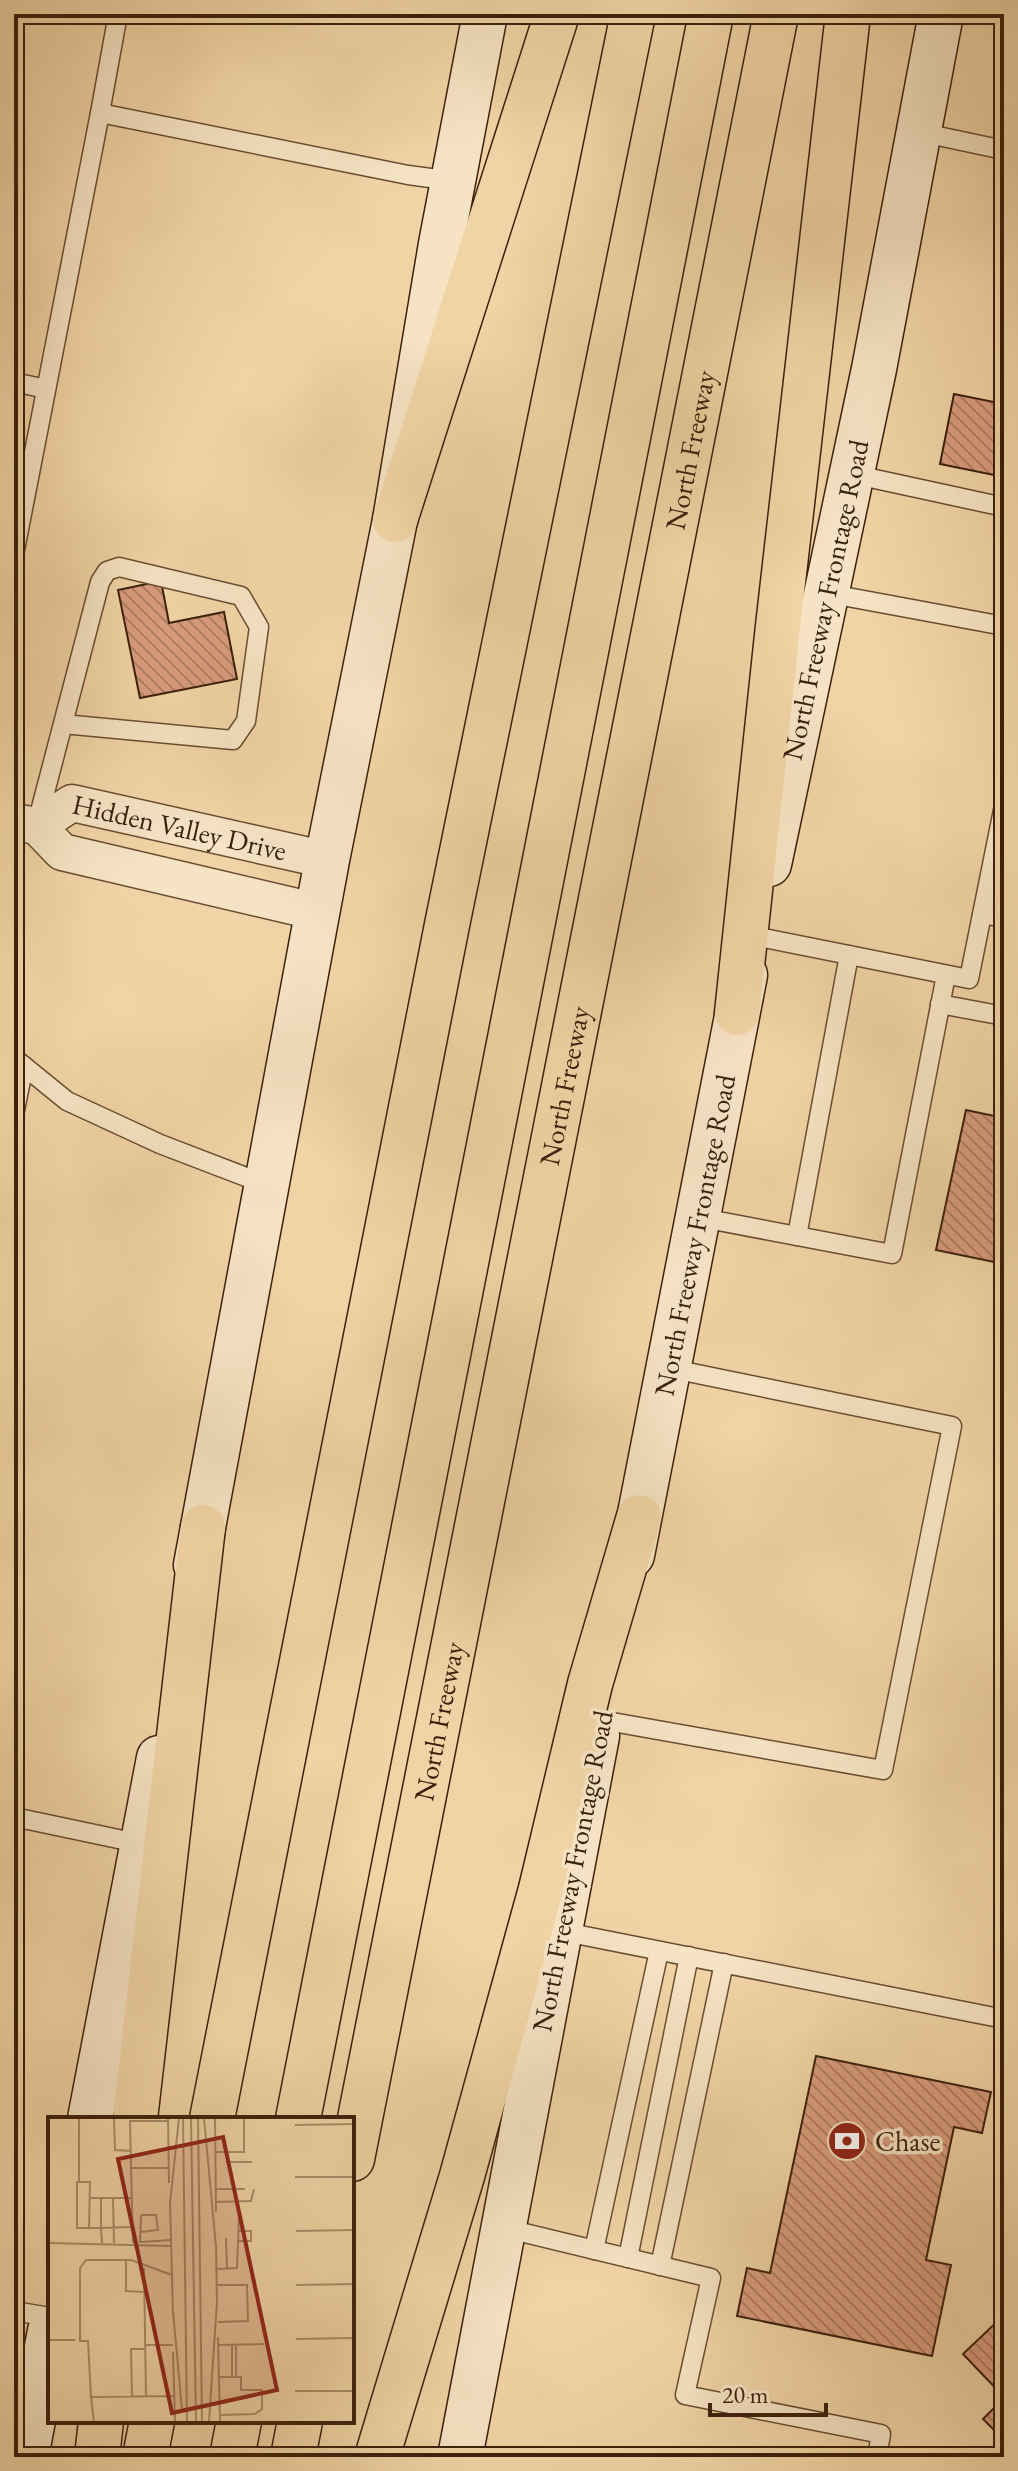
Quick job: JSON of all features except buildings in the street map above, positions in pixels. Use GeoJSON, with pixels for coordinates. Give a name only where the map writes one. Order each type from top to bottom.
{"type":"FeatureCollection","features":[{"type":"Feature","properties":{"kind":"highway"},"geometry":{"type":"LineString","coordinates":[[395,520],[557,14]]}},
{"type":"Feature","properties":{"kind":"highway"},"geometry":{"type":"LineString","coordinates":[[212,2117],[447,925],[633,14]]}},
{"type":"Feature","properties":{"kind":"highway"},"geometry":{"type":"LineString","coordinates":[[298,2117],[711,14]]}},
{"type":"Feature","properties":{"kind":"highway","name":"North Freeway"},"geometry":{"type":"LineString","coordinates":[[354,2149],[776,14]]}},
{"type":"Feature","properties":{"kind":"highway"},"geometry":{"type":"LineString","coordinates":[[737,1013],[848,14]]}},
{"type":"Feature","properties":{"kind":"highway"},"geometry":{"type":"LineString","coordinates":[[377,2457],[462,2176],[541,1889],[590,1684],[639,1517]]}},
{"type":"Feature","properties":{"kind":"highway"},"geometry":{"type":"LineString","coordinates":[[135,2117],[203,1527]]}},
{"type":"Feature","properties":{"kind":"highway"},"geometry":{"type":"LineString","coordinates":[[97,2457],[101,2423]]}},
{"type":"Feature","properties":{"kind":"highway"},"geometry":{"type":"LineString","coordinates":[[145,2457],[152,2423]]}},
{"type":"Feature","properties":{"kind":"highway"},"geometry":{"type":"LineString","coordinates":[[232,2457],[239,2423]]}},
{"type":"Feature","properties":{"kind":"highway"},"geometry":{"type":"LineString","coordinates":[[293,2457],[300,2423]]}},
{"type":"Feature","properties":{"kind":"main road"},"geometry":{"type":"LineString","coordinates":[[90,2117],[327,860],[395,520],[485,14]]}},
{"type":"Feature","properties":{"kind":"main road","name":"North Freeway Frontage Road"},"geometry":{"type":"LineString","coordinates":[[460,2457],[737,1013],[852,474],[941,14]]}},
{"type":"Feature","properties":{"kind":"main road"},"geometry":{"type":"LineString","coordinates":[[26,2457],[48,2342]]}},
{"type":"Feature","properties":{"kind":"street","name":"Hidden Valley Drive"},"geometry":{"type":"LineString","coordinates":[[318,912],[62,852],[25,824],[72,803],[327,860]]}},
{"type":"Feature","properties":{"kind":"lane"},"geometry":{"type":"LineString","coordinates":[[14,555],[118,14]]}},
{"type":"Feature","properties":{"kind":"lane"},"geometry":{"type":"LineString","coordinates":[[100,113],[408,175],[453,181]]}},
{"type":"Feature","properties":{"kind":"lane"},"geometry":{"type":"LineString","coordinates":[[919,132],[1003,145]]}},
{"type":"Feature","properties":{"kind":"lane"},"geometry":{"type":"LineString","coordinates":[[14,382],[46,389]]}},
{"type":"Feature","properties":{"kind":"lane"},"geometry":{"type":"LineString","coordinates":[[852,474],[1004,507]]}},
{"type":"Feature","properties":{"kind":"lane"},"geometry":{"type":"LineString","coordinates":[[25,824],[63,724],[100,582],[107,571],[119,567],[241,596],[259,627],[246,721],[233,740],[63,724]]}},
{"type":"Feature","properties":{"kind":"lane"},"geometry":{"type":"LineString","coordinates":[[826,593],[1004,626]]}},
{"type":"Feature","properties":{"kind":"lane"},"geometry":{"type":"LineString","coordinates":[[754,936],[969,979],[1004,805]]}},
{"type":"Feature","properties":{"kind":"lane"},"geometry":{"type":"LineString","coordinates":[[982,914],[1004,918]]}},
{"type":"Feature","properties":{"kind":"lane"},"geometry":{"type":"LineString","coordinates":[[797,1236],[849,955]]}},
{"type":"Feature","properties":{"kind":"lane"},"geometry":{"type":"LineString","coordinates":[[697,1217],[892,1254],[946,975]]}},
{"type":"Feature","properties":{"kind":"lane"},"geometry":{"type":"LineString","coordinates":[[940,1004],[1004,1016]]}},
{"type":"Feature","properties":{"kind":"lane"},"geometry":{"type":"LineString","coordinates":[[19,1062],[67,1101],[160,1144],[267,1185]]}},
{"type":"Feature","properties":{"kind":"lane"},"geometry":{"type":"LineString","coordinates":[[14,1115],[19,1062]]}},
{"type":"Feature","properties":{"kind":"lane"},"geometry":{"type":"LineString","coordinates":[[601,1720],[883,1770],[952,1426],[668,1368]]}},
{"type":"Feature","properties":{"kind":"lane"},"geometry":{"type":"LineString","coordinates":[[14,1817],[142,1844]]}},
{"type":"Feature","properties":{"kind":"lane"},"geometry":{"type":"LineString","coordinates":[[560,1931],[994,2017]]}},
{"type":"Feature","properties":{"kind":"lane"},"geometry":{"type":"LineString","coordinates":[[594,2250],[659,1951]]}},
{"type":"Feature","properties":{"kind":"lane"},"geometry":{"type":"LineString","coordinates":[[628,2258],[689,1956]]}},
{"type":"Feature","properties":{"kind":"lane"},"geometry":{"type":"LineString","coordinates":[[660,2266],[724,1963]]}},
{"type":"Feature","properties":{"kind":"lane"},"geometry":{"type":"LineString","coordinates":[[504,2228],[711,2278],[685,2395],[881,2434],[877,2457]]}},
{"type":"Feature","properties":{"kind":"lane"},"geometry":{"type":"LineString","coordinates":[[14,2311],[48,2317]]}},
{"type":"Feature","properties":{"kind":"place","name":"Chase"},"geometry":{"type":"Point","coordinates":[847,2141]}}]}
